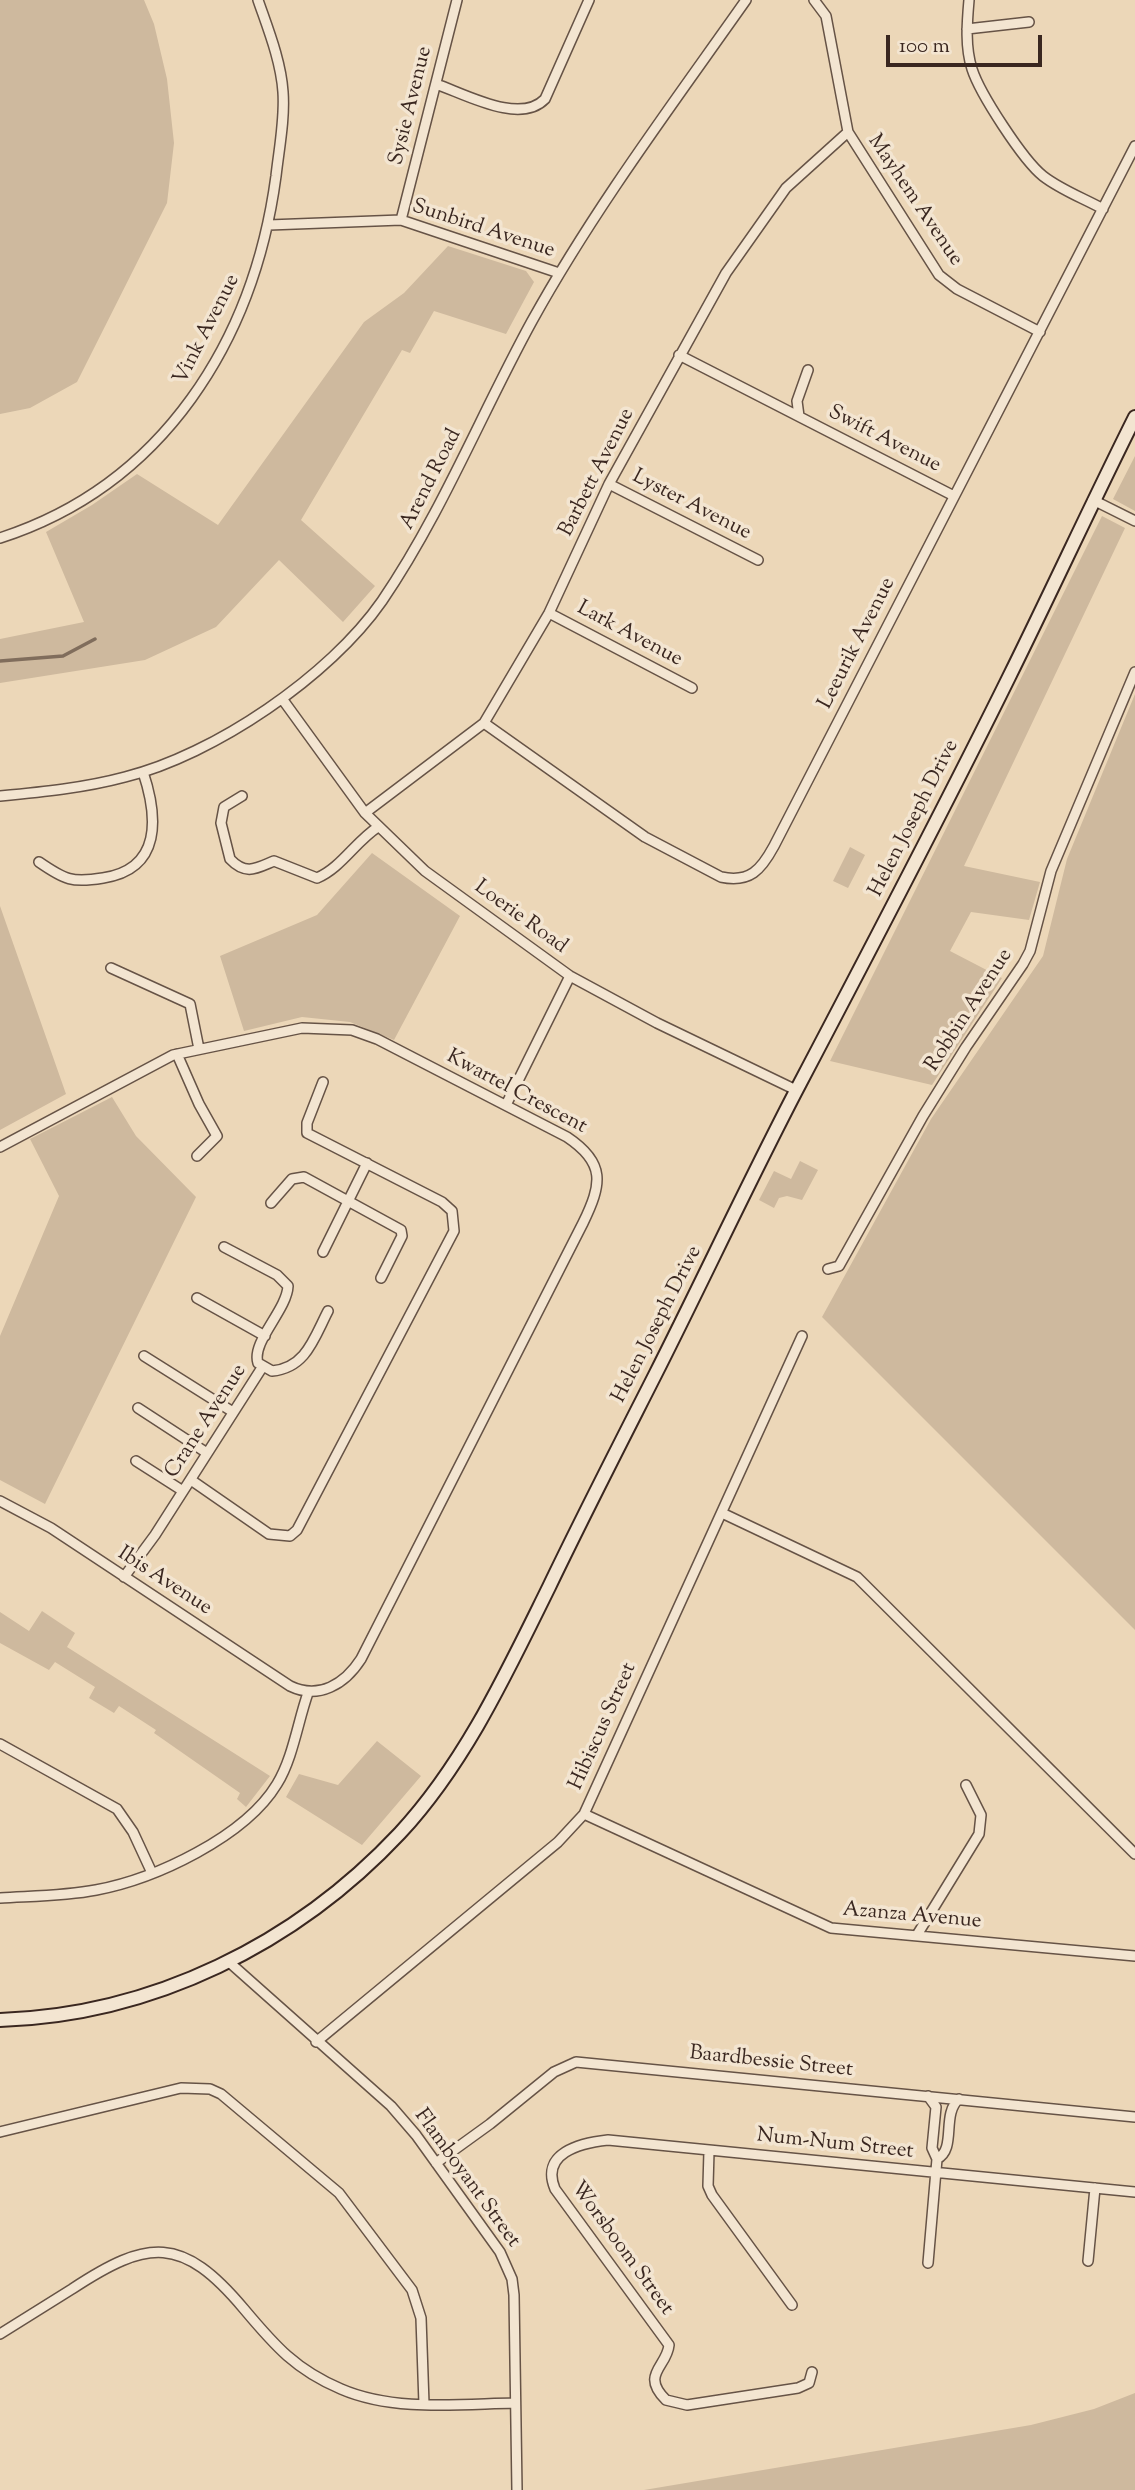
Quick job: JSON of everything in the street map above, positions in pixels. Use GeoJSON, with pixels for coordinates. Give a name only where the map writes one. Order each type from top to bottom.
{"type":"FeatureCollection","features":[{"type":"Feature","properties":{"kind":"street","name":"Vink Avenue"},"geometry":{"type":"LineString","coordinates":[[0,538],[43,521],[102,489],[138,459],[198,392],[246,301],[269,225],[283,92],[258,0]]}},
{"type":"Feature","properties":{"kind":"street","name":"Sysie Avenue"},"geometry":{"type":"LineString","coordinates":[[401,220],[457,0]]}},
{"type":"Feature","properties":{"kind":"street"},"geometry":{"type":"LineString","coordinates":[[436,84],[513,109],[532,109],[545,99],[589,0]]}},
{"type":"Feature","properties":{"kind":"street","name":"Arend Road"},"geometry":{"type":"LineString","coordinates":[[0,796],[67,789],[143,772],[203,747],[283,699],[343,645],[381,603],[443,500],[501,381],[559,274],[746,0]]}},
{"type":"Feature","properties":{"kind":"street","name":"Mayhem Avenue"},"geometry":{"type":"LineString","coordinates":[[814,0],[826,16],[848,132],[939,275],[957,289],[1040,332]]}},
{"type":"Feature","properties":{"kind":"street"},"geometry":{"type":"LineString","coordinates":[[969,0],[967,29],[972,71],[1030,164],[1054,184],[1103,209]]}},
{"type":"Feature","properties":{"kind":"street"},"geometry":{"type":"LineString","coordinates":[[967,29],[1029,22]]}},
{"type":"Feature","properties":{"kind":"street","name":"Barbett Avenue"},"geometry":{"type":"LineString","coordinates":[[365,813],[484,723],[549,613],[609,484],[679,355],[757,226],[786,188],[848,132]]}},
{"type":"Feature","properties":{"kind":"street","name":"Leeurik Avenue"},"geometry":{"type":"LineString","coordinates":[[484,723],[645,837],[721,877],[734,880],[756,873],[774,846],[1135,146]]}},
{"type":"Feature","properties":{"kind":"street","name":"Sunbird Avenue"},"geometry":{"type":"LineString","coordinates":[[269,225],[401,220],[559,274]]}},
{"type":"Feature","properties":{"kind":"street","name":"Swift Avenue"},"geometry":{"type":"LineString","coordinates":[[679,355],[954,496]]}},
{"type":"Feature","properties":{"kind":"street","name":"Swift Avenue"},"geometry":{"type":"LineString","coordinates":[[799,416],[797,401],[808,370]]}},
{"type":"Feature","properties":{"kind":"street","name":"Helen Joseph Drive"},"geometry":{"type":"LineString","coordinates":[[0,2020],[43,2017],[107,2006],[149,1995],[229,1962],[296,1922],[348,1884],[405,1828],[460,1752],[505,1676],[796,1090],[855,983],[1009,676],[1135,417]]}},
{"type":"Feature","properties":{"kind":"street","name":"Lyster Avenue"},"geometry":{"type":"LineString","coordinates":[[609,484],[758,560]]}},
{"type":"Feature","properties":{"kind":"street"},"geometry":{"type":"LineString","coordinates":[[1093,500],[1135,521]]}},
{"type":"Feature","properties":{"kind":"street","name":"Lark Avenue"},"geometry":{"type":"LineString","coordinates":[[549,613],[692,688]]}},
{"type":"Feature","properties":{"kind":"street","name":"Robbin Avenue"},"geometry":{"type":"LineString","coordinates":[[828,1269],[839,1266],[923,1116],[1030,951],[1051,871],[1135,672]]}},
{"type":"Feature","properties":{"kind":"street","name":"Loerie Road"},"geometry":{"type":"LineString","coordinates":[[283,699],[365,813],[425,871],[570,976],[657,1023],[796,1090]]}},
{"type":"Feature","properties":{"kind":"street"},"geometry":{"type":"LineString","coordinates":[[38,862],[71,881],[118,876],[133,870],[142,860],[154,817],[143,772]]}},
{"type":"Feature","properties":{"kind":"street"},"geometry":{"type":"LineString","coordinates":[[242,796],[224,807],[221,823],[230,859],[247,870],[281,862],[317,878],[332,868],[360,838],[378,827]]}},
{"type":"Feature","properties":{"kind":"street"},"geometry":{"type":"LineString","coordinates":[[111,968],[190,1004],[199,1049]]}},
{"type":"Feature","properties":{"kind":"street"},"geometry":{"type":"LineString","coordinates":[[506,1105],[570,976]]}},
{"type":"Feature","properties":{"kind":"street","name":"Kwartel Crescent"},"geometry":{"type":"LineString","coordinates":[[0,1147],[124,1079],[177,1054],[302,1028],[352,1030],[377,1039],[567,1137],[587,1152],[597,1173],[595,1197],[361,1659],[343,1680],[332,1687],[308,1693]]}},
{"type":"Feature","properties":{"kind":"street"},"geometry":{"type":"LineString","coordinates":[[177,1054],[198,1104],[217,1136],[197,1156]]}},
{"type":"Feature","properties":{"kind":"street"},"geometry":{"type":"LineString","coordinates":[[191,1480],[269,1534],[290,1536],[305,1521],[454,1230],[452,1211],[442,1202],[307,1133],[307,1123],[323,1082]]}},
{"type":"Feature","properties":{"kind":"street"},"geometry":{"type":"LineString","coordinates":[[323,1252],[367,1163]]}},
{"type":"Feature","properties":{"kind":"street"},"geometry":{"type":"LineString","coordinates":[[271,1203],[297,1176],[348,1201],[402,1233],[381,1278]]}},
{"type":"Feature","properties":{"kind":"street"},"geometry":{"type":"LineString","coordinates":[[225,1247],[277,1275],[288,1286],[286,1298],[257,1352],[258,1363],[263,1366]]}},
{"type":"Feature","properties":{"kind":"street"},"geometry":{"type":"LineString","coordinates":[[197,1298],[265,1336]]}},
{"type":"Feature","properties":{"kind":"street","name":"Crane Avenue"},"geometry":{"type":"LineString","coordinates":[[124,1577],[191,1480],[263,1366],[272,1371],[296,1365],[303,1358],[328,1311]]}},
{"type":"Feature","properties":{"kind":"street","name":"Hibiscus Street"},"geometry":{"type":"LineString","coordinates":[[316,2042],[558,1842],[584,1814],[803,1336]]}},
{"type":"Feature","properties":{"kind":"street"},"geometry":{"type":"LineString","coordinates":[[144,1356],[233,1412]]}},
{"type":"Feature","properties":{"kind":"street"},"geometry":{"type":"LineString","coordinates":[[138,1408],[207,1453]]}},
{"type":"Feature","properties":{"kind":"street"},"geometry":{"type":"LineString","coordinates":[[136,1461],[183,1491]]}},
{"type":"Feature","properties":{"kind":"street","name":"Ibis Avenue"},"geometry":{"type":"LineString","coordinates":[[0,1501],[51,1528],[290,1686],[308,1693]]}},
{"type":"Feature","properties":{"kind":"street"},"geometry":{"type":"LineString","coordinates":[[722,1513],[857,1577],[1135,1854]]}},
{"type":"Feature","properties":{"kind":"street"},"geometry":{"type":"LineString","coordinates":[[0,1898],[96,1890],[152,1873],[214,1841],[277,1784],[308,1693]]}},
{"type":"Feature","properties":{"kind":"street"},"geometry":{"type":"LineString","coordinates":[[0,1744],[117,1809],[133,1832],[152,1873]]}},
{"type":"Feature","properties":{"kind":"street"},"geometry":{"type":"LineString","coordinates":[[917,1935],[979,1834],[981,1815],[965,1785]]}},
{"type":"Feature","properties":{"kind":"street","name":"Azanza Avenue"},"geometry":{"type":"LineString","coordinates":[[584,1814],[821,1924],[866,1932],[1135,1956]]}},
{"type":"Feature","properties":{"kind":"street","name":"Flamboyant Street"},"geometry":{"type":"LineString","coordinates":[[229,1962],[391,2106],[500,2252],[512,2279],[517,2490]]}},
{"type":"Feature","properties":{"kind":"street","name":"Baardbessie Street"},"geometry":{"type":"LineString","coordinates":[[436,2163],[554,2072],[576,2062],[1135,2117]]}},
{"type":"Feature","properties":{"kind":"street"},"geometry":{"type":"LineString","coordinates":[[0,2132],[181,2088],[209,2089],[221,2094],[339,2193],[412,2290],[421,2318],[424,2404]]}},
{"type":"Feature","properties":{"kind":"street"},"geometry":{"type":"LineString","coordinates":[[928,2096],[936,2107],[932,2148],[937,2159],[928,2263]]}},
{"type":"Feature","properties":{"kind":"street"},"geometry":{"type":"LineString","coordinates":[[937,2159],[945,2150],[950,2113],[959,2099]]}},
{"type":"Feature","properties":{"kind":"street","name":"Num-Num Street"},"geometry":{"type":"LineString","coordinates":[[551,2179],[554,2163],[586,2143],[608,2140],[1135,2192]]}},
{"type":"Feature","properties":{"kind":"street"},"geometry":{"type":"LineString","coordinates":[[709,2151],[708,2186],[712,2195],[792,2305]]}},
{"type":"Feature","properties":{"kind":"street","name":"Worsboom Street"},"geometry":{"type":"LineString","coordinates":[[551,2179],[666,2340],[669,2350],[658,2365],[655,2383],[666,2400],[679,2405],[804,2387],[811,2379],[812,2372]]}},
{"type":"Feature","properties":{"kind":"street"},"geometry":{"type":"LineString","coordinates":[[1088,2261],[1095,2188]]}},
{"type":"Feature","properties":{"kind":"street"},"geometry":{"type":"LineString","coordinates":[[0,2334],[115,2262],[143,2252],[165,2252],[200,2267],[230,2293],[274,2346],[319,2378],[360,2395],[424,2404],[516,2403]]}},
{"type":"Feature","properties":{"kind":"shaded area"},"geometry":{"type":"Polygon","coordinates":[[[0,0],[144,0],[154,24],[167,79],[174,143],[167,203],[77,382],[30,408],[0,414],[0,0]]]}},
{"type":"Feature","properties":{"kind":"shaded area"},"geometry":{"type":"Polygon","coordinates":[[[448,246],[526,271],[534,282],[506,334],[434,311],[410,353],[402,350],[301,520],[375,586],[343,622],[279,560],[216,627],[145,660],[0,683],[0,639],[84,622],[46,532],[137,474],[218,525],[364,322],[404,293],[448,246]]]}},
{"type":"Feature","properties":{"kind":"shaded area"},"geometry":{"type":"Polygon","coordinates":[[[1135,456],[1135,511],[1113,499],[1135,456]]]}},
{"type":"Feature","properties":{"kind":"shaded area"},"geometry":{"type":"Polygon","coordinates":[[[1102,516],[1125,528],[964,866],[1040,882],[1029,920],[971,912],[950,951],[1002,978],[932,1085],[830,1061],[1102,516]]]}},
{"type":"Feature","properties":{"kind":"shaded area"},"geometry":{"type":"Polygon","coordinates":[[[1135,694],[1135,1630],[822,1317],[931,1119],[1043,956],[1067,859],[1135,694]]]}},
{"type":"Feature","properties":{"kind":"shaded area"},"geometry":{"type":"Polygon","coordinates":[[[850,847],[865,855],[848,888],[833,881],[850,847]]]}},
{"type":"Feature","properties":{"kind":"shaded area"},"geometry":{"type":"Polygon","coordinates":[[[372,853],[460,916],[394,1040],[350,1022],[302,1017],[244,1031],[220,956],[317,915],[372,853]]]}},
{"type":"Feature","properties":{"kind":"shaded area"},"geometry":{"type":"Polygon","coordinates":[[[0,906],[66,1094],[0,1130],[0,906]]]}},
{"type":"Feature","properties":{"kind":"shaded area"},"geometry":{"type":"Polygon","coordinates":[[[112,1097],[136,1136],[196,1197],[45,1504],[0,1480],[0,1336],[59,1196],[30,1139],[112,1097]]]}},
{"type":"Feature","properties":{"kind":"shaded area"},"geometry":{"type":"Polygon","coordinates":[[[800,1161],[818,1170],[802,1200],[787,1196],[779,1198],[774,1208],[759,1200],[774,1171],[791,1179],[800,1161]]]}},
{"type":"Feature","properties":{"kind":"shaded area"},"geometry":{"type":"Polygon","coordinates":[[[42,1611],[75,1633],[67,1647],[270,1776],[246,1807],[237,1799],[240,1793],[154,1733],[156,1730],[119,1706],[114,1713],[89,1698],[95,1687],[55,1662],[49,1670],[0,1643],[0,1612],[29,1631],[42,1611]]]}},
{"type":"Feature","properties":{"kind":"shaded area"},"geometry":{"type":"Polygon","coordinates":[[[377,1741],[421,1776],[362,1845],[286,1797],[299,1774],[338,1785],[377,1741]]]}},
{"type":"Feature","properties":{"kind":"shaded area"},"geometry":{"type":"Polygon","coordinates":[[[1135,2393],[1135,2490],[644,2490],[1031,2425],[1094,2409],[1135,2393]]]}},
{"type":"Feature","properties":{"kind":"waterway"},"geometry":{"type":"LineString","coordinates":[[0,661],[63,656],[95,639]]}}]}
